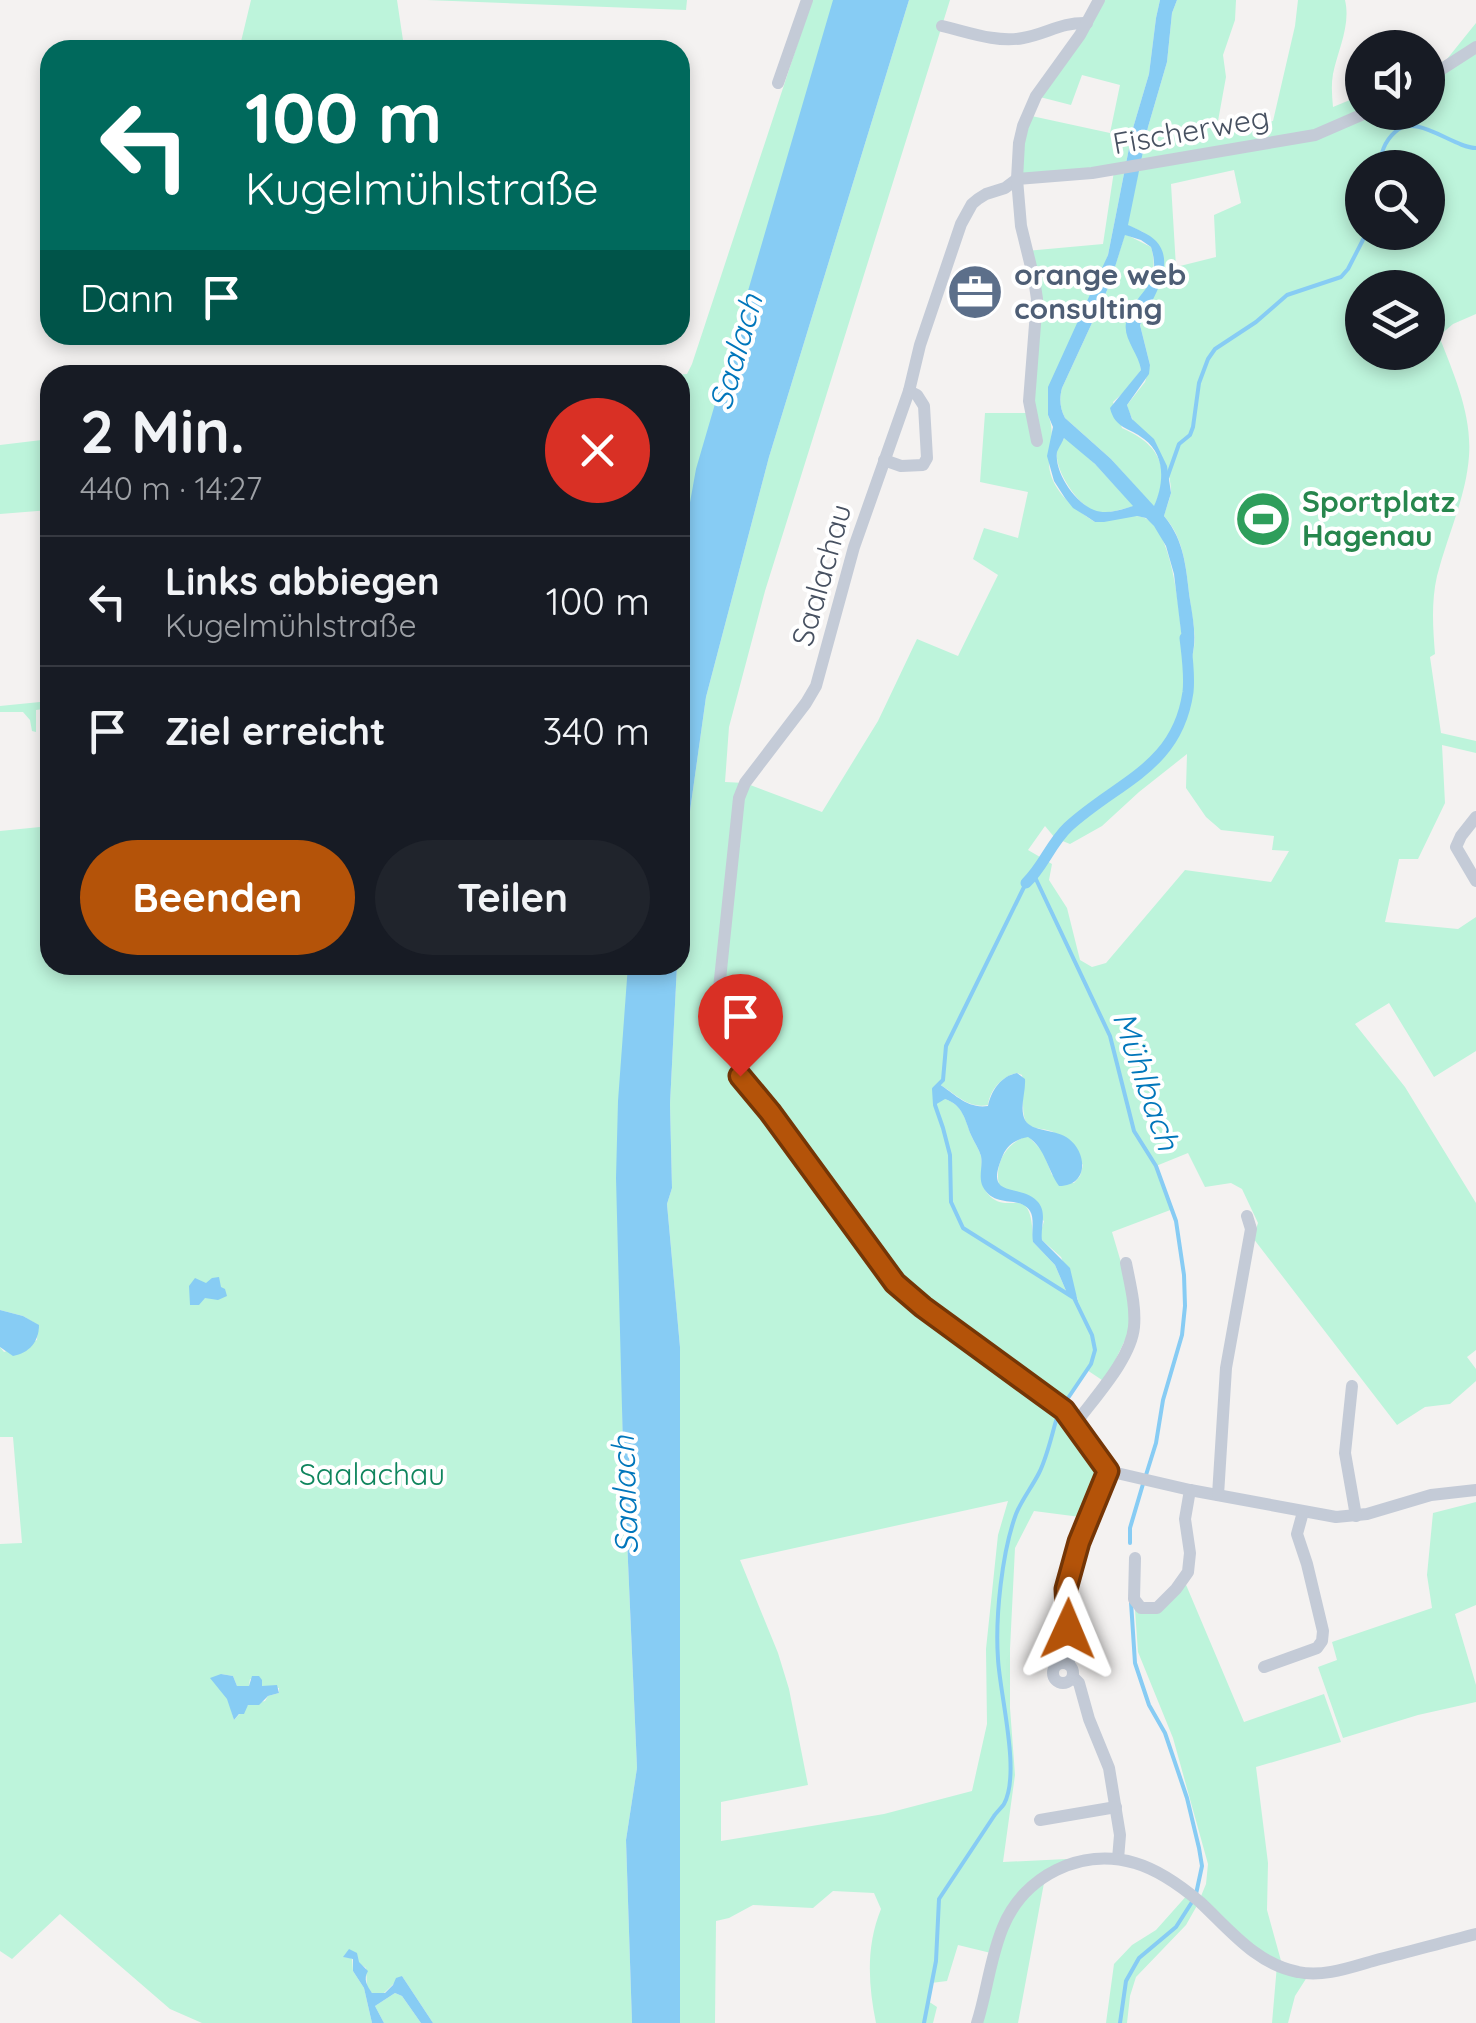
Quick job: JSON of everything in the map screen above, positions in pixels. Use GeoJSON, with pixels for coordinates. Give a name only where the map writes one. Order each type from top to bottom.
{"type":"FeatureCollection","features":[{"type":"Feature","properties":{"kind":"street"},"geometry":{"type":"LineString","coordinates":[[778,84],[808,0]]}},
{"type":"Feature","properties":{"kind":"street"},"geometry":{"type":"LineString","coordinates":[[1037,441],[1029,400],[1036,288],[1022,235],[1017,179],[1019,143],[1030,106],[1087,24],[1099,0]]}},
{"type":"Feature","properties":{"kind":"street"},"geometry":{"type":"LineString","coordinates":[[942,26],[1007,40],[1034,36],[1071,22],[1087,24]]}},
{"type":"Feature","properties":{"kind":"street"},"geometry":{"type":"LineString","coordinates":[[1445,67],[1476,47]]}},
{"type":"Feature","properties":{"kind":"street","name":"Fischerweg"},"geometry":{"type":"LineString","coordinates":[[1017,179],[1122,169],[1316,135],[1345,122]]}},
{"type":"Feature","properties":{"kind":"street","name":"Saalachau"},"geometry":{"type":"LineString","coordinates":[[1017,179],[986,194],[967,212],[854,547],[816,686],[739,798],[718,1008],[725,1044],[740,1076],[782,1127],[895,1283],[1070,1415],[1108,1471]]}},
{"type":"Feature","properties":{"kind":"street"},"geometry":{"type":"LineString","coordinates":[[884,460],[912,466],[923,464],[928,458],[924,406],[909,391]]}},
{"type":"Feature","properties":{"kind":"street"},"geometry":{"type":"LineString","coordinates":[[1476,817],[1456,847],[1476,880]]}},
{"type":"Feature","properties":{"kind":"street"},"geometry":{"type":"LineString","coordinates":[[1218,1495],[1226,1368],[1251,1229],[1247,1216]]}},
{"type":"Feature","properties":{"kind":"street"},"geometry":{"type":"LineString","coordinates":[[1076,1424],[1131,1342],[1134,1320],[1126,1263]]}},
{"type":"Feature","properties":{"kind":"street"},"geometry":{"type":"LineString","coordinates":[[1352,1386],[1345,1453],[1356,1516]]}},
{"type":"Feature","properties":{"kind":"street"},"geometry":{"type":"LineString","coordinates":[[1118,1859],[1120,1835],[1110,1768],[1071,1670],[1066,1611],[1066,1589],[1079,1542],[1108,1471],[1336,1517],[1356,1516],[1431,1495],[1476,1490]]}},
{"type":"Feature","properties":{"kind":"street"},"geometry":{"type":"LineString","coordinates":[[1135,1558],[1137,1604],[1146,1609],[1156,1608],[1188,1572],[1190,1553],[1185,1519],[1190,1490]]}},
{"type":"Feature","properties":{"kind":"street"},"geometry":{"type":"LineString","coordinates":[[1264,1667],[1318,1648],[1322,1641],[1297,1534],[1304,1512]]}},
{"type":"Feature","properties":{"kind":"street"},"geometry":{"type":"LineString","coordinates":[[1040,1820],[1116,1807]]}},
{"type":"Feature","properties":{"kind":"street"},"geometry":{"type":"LineString","coordinates":[[977,2023],[1004,1925],[1028,1888],[1054,1871],[1088,1860],[1118,1859],[1152,1870],[1194,1898],[1267,1960],[1295,1972],[1308,1974],[1345,1968],[1476,1934]]}},
{"type":"Feature","properties":{"kind":"green space"},"geometry":{"type":"Polygon","coordinates":[[[251,0],[397,0],[403,40],[241,40],[251,0]]]}},
{"type":"Feature","properties":{"kind":"green space"},"geometry":{"type":"Polygon","coordinates":[[[427,0],[687,0],[686,10],[427,0]]]}},
{"type":"Feature","properties":{"kind":"green space"},"geometry":{"type":"Polygon","coordinates":[[[812,0],[835,0],[690,543],[692,364],[812,0]]]}},
{"type":"Feature","properties":{"kind":"green space"},"geometry":{"type":"Polygon","coordinates":[[[909,0],[950,0],[765,591],[729,727],[725,782],[745,783],[822,812],[878,721],[917,639],[958,656],[998,575],[973,559],[984,528],[1018,538],[1028,492],[980,482],[985,413],[1030,413],[1037,299],[1026,251],[1103,244],[1114,171],[1017,179],[1027,115],[1110,133],[1120,85],[1082,75],[1071,105],[1036,96],[1099,0],[1160,0],[1149,74],[1133,128],[1108,255],[1048,415],[1052,432],[1050,471],[1071,504],[1095,522],[1137,516],[1153,524],[1173,575],[1183,648],[1192,656],[1194,628],[1183,555],[1164,516],[1171,492],[1170,479],[1127,405],[1145,382],[1150,365],[1140,325],[1164,260],[1143,232],[1127,225],[1167,62],[1177,0],[1236,0],[1235,20],[1223,55],[1226,77],[1216,132],[1273,121],[1298,0],[1345,0],[1345,28],[1332,90],[1333,107],[1345,102],[1345,130],[1445,130],[1445,60],[1476,23],[1476,314],[1445,331],[1445,270],[1345,270],[1345,370],[1445,370],[1445,352],[1465,410],[1469,440],[1460,502],[1437,576],[1433,606],[1435,654],[1430,657],[1441,733],[1476,741],[1476,753],[1442,745],[1445,803],[1418,859],[1399,859],[1385,922],[1458,929],[1476,917],[1476,1051],[1434,1077],[1389,1003],[1355,1024],[1405,1087],[1476,1203],[1476,1350],[1467,1357],[1476,1369],[1476,1381],[1450,1404],[1425,1407],[1397,1425],[1253,1238],[1258,1223],[1242,1189],[1231,1183],[1205,1187],[1188,1153],[1156,1166],[1173,1209],[1112,1232],[1135,1319],[1105,1382],[1087,1370],[1058,1413],[1070,1415],[1108,1471],[1088,1518],[1034,1511],[1015,1548],[1010,1708],[1015,1775],[1003,1862],[1067,1859],[1071,1864],[1044,1883],[1018,2023],[977,2023],[995,1954],[958,1945],[947,1981],[931,1983],[928,2001],[937,2007],[933,2023],[876,2023],[870,1965],[881,1909],[874,1893],[833,1891],[813,1908],[753,1905],[716,1921],[715,2023],[680,2023],[680,1347],[667,1204],[672,1188],[670,1104],[676,975],[690,975],[690,811],[706,697],[769,457],[909,0]],[[1234,170],[1171,184],[1176,267],[1216,257],[1214,215],[1241,203],[1234,170]],[[1187,754],[1102,826],[1070,844],[1055,838],[1045,826],[1028,850],[1052,864],[1049,880],[1067,908],[1080,960],[1092,967],[1106,963],[1185,870],[1271,882],[1289,851],[1272,850],[1274,836],[1221,830],[1206,817],[1186,788],[1187,754]],[[1017,1073],[1002,1080],[988,1105],[981,1106],[968,1103],[939,1084],[945,1099],[956,1105],[965,1118],[981,1156],[985,1190],[996,1201],[1024,1205],[999,1185],[998,1169],[1014,1143],[1028,1136],[1043,1152],[1052,1175],[1074,1183],[1083,1165],[1056,1134],[1027,1123],[1022,1075],[1017,1073]],[[1024,1205],[1032,1222],[1033,1242],[1055,1265],[1067,1293],[1078,1300],[1061,1257],[1042,1240],[1044,1221],[1024,1205]],[[1008,1501],[740,1560],[789,1689],[808,1785],[721,1802],[721,1841],[884,1814],[972,1791],[987,1724],[986,1649],[998,1535],[1008,1501]]]}},
{"type":"Feature","properties":{"kind":"green space"},"geometry":{"type":"Polygon","coordinates":[[[1125,234],[1151,247],[1154,265],[1147,288],[1131,311],[1141,370],[1113,402],[1122,428],[1145,442],[1159,459],[1162,480],[1154,507],[1111,459],[1065,418],[1060,403],[1062,388],[1109,286],[1125,234]]]}},
{"type":"Feature","properties":{"kind":"green space"},"geometry":{"type":"Polygon","coordinates":[[[1065,437],[1134,506],[1099,512],[1081,501],[1068,486],[1057,459],[1065,437]]]}},
{"type":"Feature","properties":{"kind":"green space"},"geometry":{"type":"Polygon","coordinates":[[[40,440],[40,511],[0,514],[0,445],[40,440]]]}},
{"type":"Feature","properties":{"kind":"green space"},"geometry":{"type":"Polygon","coordinates":[[[40,702],[36,732],[23,712],[0,712],[0,706],[40,702]]]}},
{"type":"Feature","properties":{"kind":"green space","name":"Saalachau"},"geometry":{"type":"Polygon","coordinates":[[[40,827],[40,975],[629,975],[621,1321],[637,1768],[626,1840],[632,2023],[433,2023],[402,1976],[384,1993],[372,1993],[367,1987],[366,1968],[352,1959],[372,2023],[202,2023],[170,2009],[60,1914],[12,1959],[0,1951],[0,1544],[22,1543],[13,1437],[0,1437],[0,1347],[4,1352],[37,1340],[38,1325],[0,1310],[0,831],[40,827]],[[221,1674],[234,1720],[248,1705],[279,1693],[279,1688],[262,1686],[250,1679],[249,1686],[237,1686],[233,1676],[221,1674]]]}},
{"type":"Feature","properties":{"kind":"green space"},"geometry":{"type":"Polygon","coordinates":[[[1476,1502],[1476,1605],[1455,1614],[1476,1685],[1476,1702],[1343,1738],[1318,1667],[1337,1660],[1332,1642],[1432,1608],[1427,1575],[1433,1513],[1476,1502]]]}},
{"type":"Feature","properties":{"kind":"green space"},"geometry":{"type":"Polygon","coordinates":[[[1184,1580],[1244,1722],[1324,1694],[1341,1742],[1256,1767],[1268,1863],[1267,1910],[1283,1968],[1309,1974],[1295,1996],[1288,2023],[1272,2023],[1277,1965],[1199,1902],[1186,1925],[1136,1977],[1127,2023],[1106,2023],[1114,1964],[1132,1945],[1156,1930],[1189,1893],[1199,1901],[1206,1884],[1208,1864],[1173,1738],[1138,1652],[1135,1610],[1151,1609],[1184,1580]]]}},
{"type":"Feature","properties":{"kind":"green space"},"geometry":{"type":"Polygon","coordinates":[[[395,1993],[402,1996],[421,2023],[384,2023],[375,2006],[395,1993]]]}},
{"type":"Feature","properties":{"kind":"water","name":"Saalach"},"geometry":{"type":"Polygon","coordinates":[[[833,0],[909,0],[769,457],[706,697],[690,811],[690,502],[696,469],[833,0]]]}},
{"type":"Feature","properties":{"kind":"water"},"geometry":{"type":"Polygon","coordinates":[[[1160,0],[1177,0],[1167,62],[1148,127],[1128,225],[1156,241],[1164,261],[1160,283],[1140,325],[1149,374],[1127,405],[1132,419],[1154,439],[1167,466],[1171,493],[1164,516],[1176,535],[1186,566],[1194,628],[1192,657],[1183,648],[1174,574],[1166,546],[1154,526],[1137,516],[1095,522],[1073,508],[1054,481],[1047,456],[1053,427],[1048,415],[1048,387],[1108,255],[1133,128],[1149,74],[1160,0]],[[1125,235],[1109,286],[1062,388],[1060,403],[1065,418],[1111,459],[1154,506],[1161,479],[1156,453],[1144,439],[1119,424],[1110,408],[1141,370],[1126,323],[1154,272],[1151,247],[1125,235]],[[1064,438],[1057,452],[1059,469],[1080,501],[1103,512],[1133,506],[1095,464],[1064,438]]]}},
{"type":"Feature","properties":{"kind":"water"},"geometry":{"type":"Polygon","coordinates":[[[627,975],[676,975],[670,1104],[672,1188],[667,1204],[680,1347],[680,2023],[632,2023],[626,1840],[637,1768],[623,1447],[616,1178],[627,975]]]}},
{"type":"Feature","properties":{"kind":"water"},"geometry":{"type":"Polygon","coordinates":[[[1017,1073],[1025,1079],[1025,1120],[1033,1127],[1069,1139],[1080,1153],[1082,1168],[1075,1181],[1059,1186],[1043,1153],[1028,1137],[1007,1148],[997,1179],[1000,1185],[1029,1195],[1040,1205],[1042,1240],[1070,1268],[1078,1302],[1067,1293],[1055,1265],[1033,1242],[1032,1218],[1026,1206],[994,1198],[983,1187],[981,1156],[960,1109],[945,1099],[935,1105],[934,1089],[939,1084],[967,1103],[988,1106],[998,1085],[1017,1073]]]}},
{"type":"Feature","properties":{"kind":"water"},"geometry":{"type":"Polygon","coordinates":[[[219,1277],[227,1296],[218,1300],[205,1298],[199,1305],[190,1305],[189,1286],[195,1278],[206,1283],[219,1277]]]}},
{"type":"Feature","properties":{"kind":"water"},"geometry":{"type":"Polygon","coordinates":[[[0,1310],[39,1325],[35,1341],[24,1352],[13,1356],[0,1347],[0,1310]]]}},
{"type":"Feature","properties":{"kind":"water"},"geometry":{"type":"Polygon","coordinates":[[[221,1674],[233,1676],[237,1686],[249,1686],[252,1676],[259,1676],[262,1686],[277,1685],[279,1693],[268,1696],[259,1705],[248,1705],[244,1714],[234,1720],[227,1699],[210,1678],[221,1674]]]}},
{"type":"Feature","properties":{"kind":"water"},"geometry":{"type":"Polygon","coordinates":[[[349,1949],[357,1953],[368,1971],[366,1980],[372,1993],[385,1993],[402,1976],[433,2023],[421,2023],[402,1996],[395,1993],[375,2006],[384,2023],[372,2023],[364,1988],[353,1971],[353,1959],[343,1957],[349,1949]]]}},
{"type":"Feature","properties":{"kind":"waterway"},"geometry":{"type":"LineString","coordinates":[[1383,150],[1395,132],[1413,126],[1476,148]]}},
{"type":"Feature","properties":{"kind":"waterway"},"geometry":{"type":"LineString","coordinates":[[1167,478],[1179,444],[1193,427],[1199,383],[1215,349],[1287,295],[1341,277],[1358,250]]}},
{"type":"Feature","properties":{"kind":"waterway"},"geometry":{"type":"LineString","coordinates":[[1026,883],[1068,827],[1143,771],[1172,739],[1188,692],[1185,638]]}},
{"type":"Feature","properties":{"kind":"waterway","name":"Mühlbach"},"geometry":{"type":"LineString","coordinates":[[1034,875],[1110,1036],[1134,1131],[1156,1166],[1176,1221],[1184,1275],[1182,1335],[1146,1475]]}},
{"type":"Feature","properties":{"kind":"waterway"},"geometry":{"type":"LineString","coordinates":[[1026,883],[946,1046],[943,1080],[934,1089],[935,1105],[950,1155],[951,1202],[963,1228],[1074,1298],[1092,1335],[1095,1350],[1091,1364],[1064,1404]]}},
{"type":"Feature","properties":{"kind":"waterway"},"geometry":{"type":"LineString","coordinates":[[924,2023],[936,1961],[939,1899],[1004,1804],[1009,1790],[1010,1754],[997,1642],[1001,1585],[1016,1514],[1042,1466],[1058,1414]]}},
{"type":"Feature","properties":{"kind":"waterway","name":"Mühlbach"},"geometry":{"type":"LineString","coordinates":[[1130,1543],[1130,1528],[1143,1484]]}},
{"type":"Feature","properties":{"kind":"waterway"},"geometry":{"type":"LineString","coordinates":[[1131,1602],[1135,1663],[1149,1705],[1165,1733],[1199,1848],[1202,1866],[1196,1894]]}},
{"type":"Feature","properties":{"kind":"waterway"},"geometry":{"type":"LineString","coordinates":[[1120,2023],[1126,1981],[1139,1958],[1176,1927],[1192,1902]]}},
{"type":"Feature","properties":{"kind":"place","name":"orange web consulting"},"geometry":{"type":"Point","coordinates":[975,292]}},
{"type":"Feature","properties":{"kind":"place","name":"Sportplatz Hagenau"},"geometry":{"type":"Point","coordinates":[1263,519]}},
{"type":"Feature","properties":{"kind":"route"},"geometry":{"type":"LineString","coordinates":[[740,1076],[895,1283],[1070,1415],[1108,1471],[1079,1542],[1066,1589],[1068,1629]]}}]}
